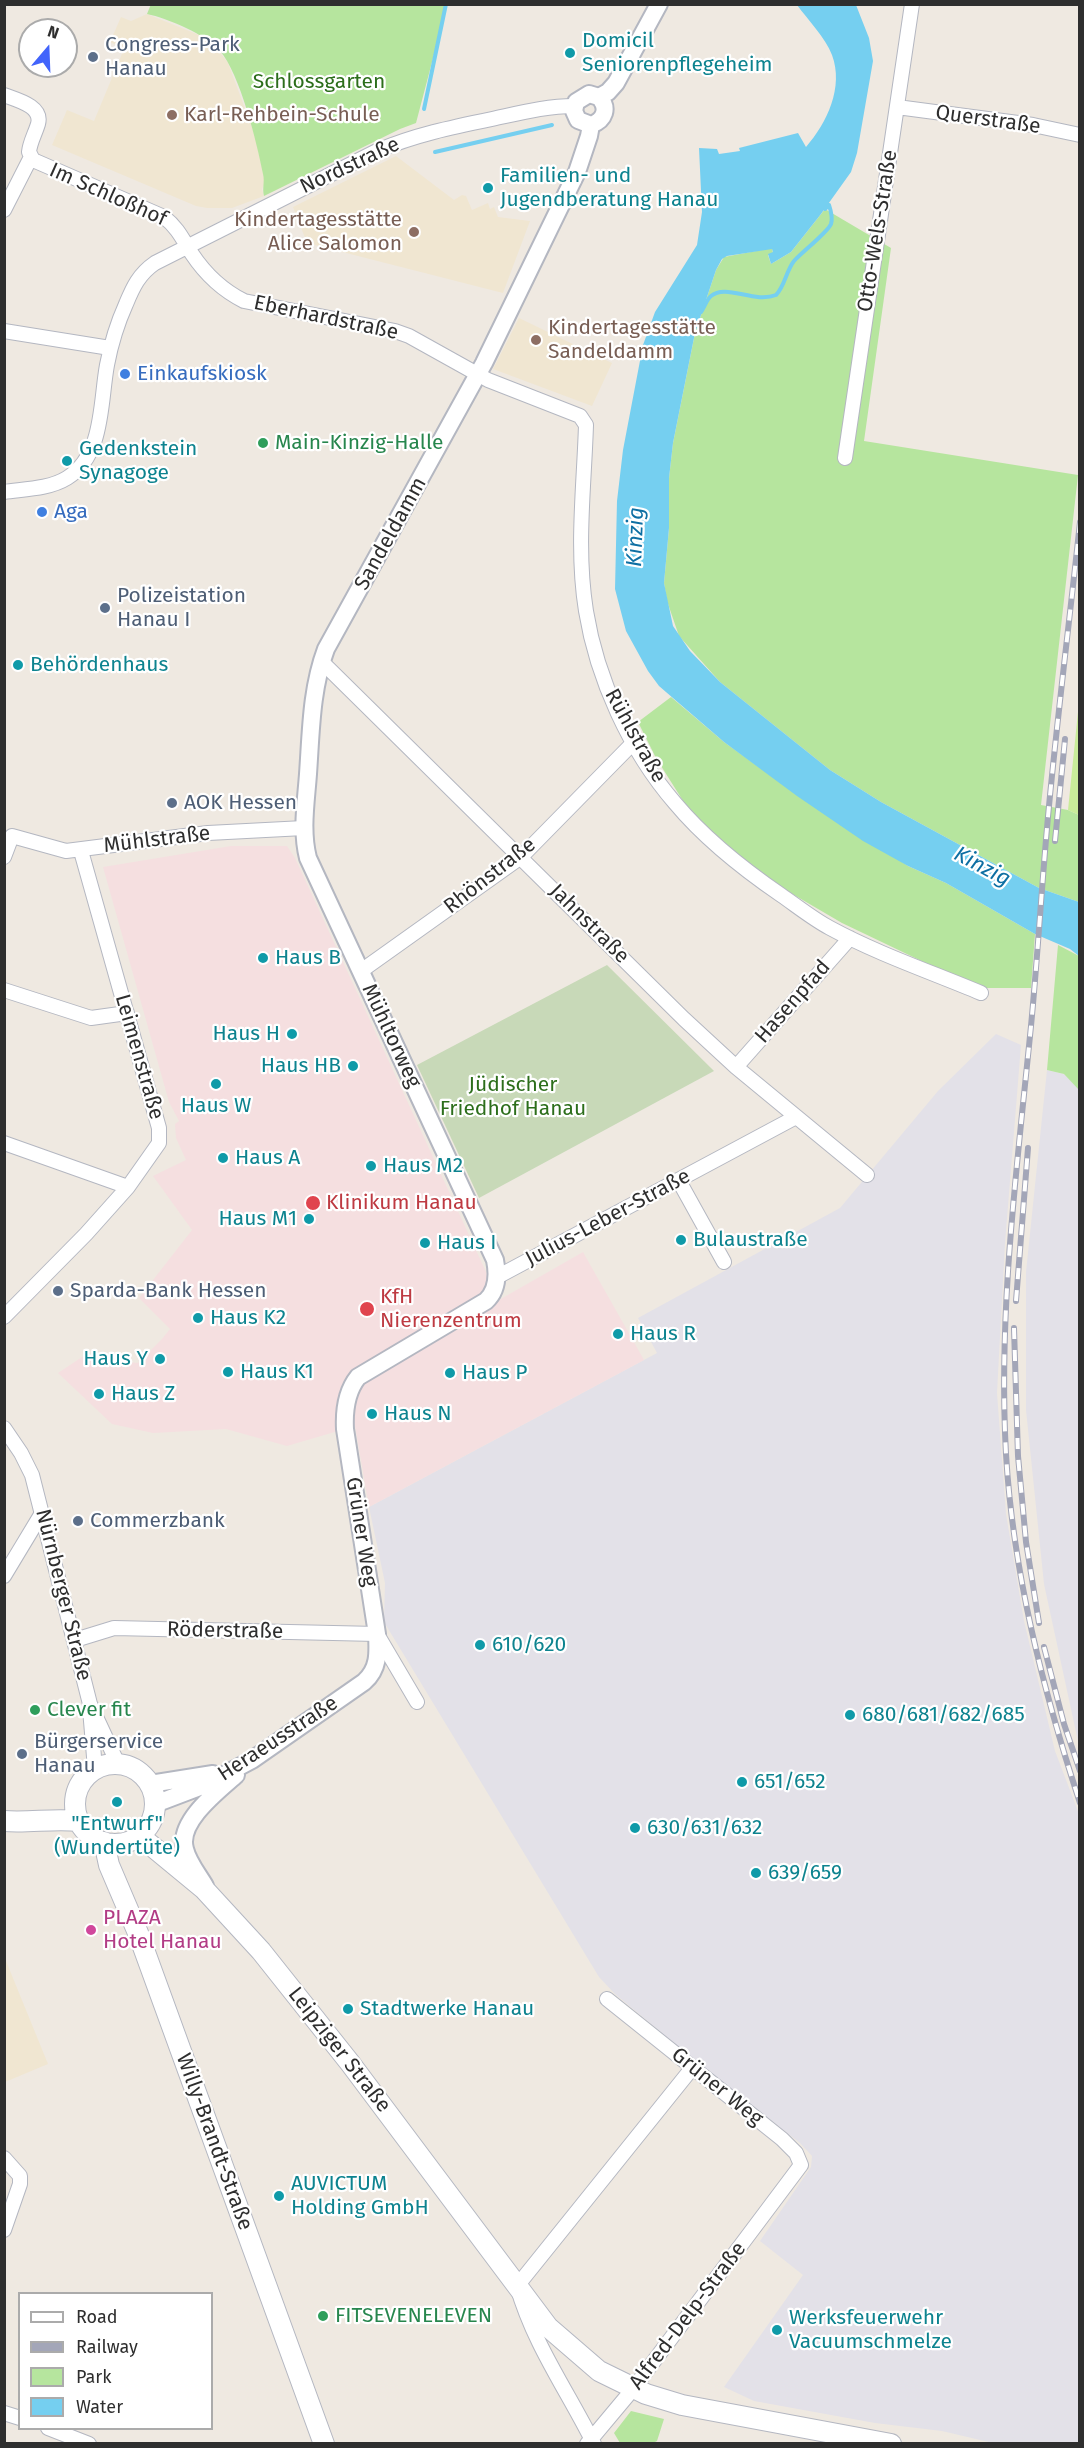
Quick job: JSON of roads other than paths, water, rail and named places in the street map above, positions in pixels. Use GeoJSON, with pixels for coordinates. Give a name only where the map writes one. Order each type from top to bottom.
{"type":"FeatureCollection","features":[{"type":"Feature","properties":{"kind":"main road"},"geometry":{"type":"LineString","coordinates":[[153,1801],[146,1829],[121,1841],[90,1834],[79,1821],[75,1799],[81,1782],[95,1769],[104,1765],[118,1764],[134,1768],[153,1801],[158,1832],[209,1894]]}},
{"type":"Feature","properties":{"kind":"main road"},"geometry":{"type":"LineString","coordinates":[[4,1820],[21,1813],[66,1804],[75,1799]]}},
{"type":"Feature","properties":{"kind":"main road"},"geometry":{"type":"LineString","coordinates":[[4,1820],[23,1823],[53,1819],[79,1821]]}},
{"type":"Feature","properties":{"kind":"main road","name":"Leipziger Straße"},"geometry":{"type":"LineString","coordinates":[[121,1841],[147,1842],[209,1894],[261,1951],[314,2015],[548,2327],[599,2371],[633,2389],[682,2405],[891,2444]]}},
{"type":"Feature","properties":{"kind":"main road","name":"Willy-Brandt-Straße"},"geometry":{"type":"LineString","coordinates":[[121,1841],[109,1865],[126,1900],[324,2444]]}},
{"type":"Feature","properties":{"kind":"street","name":"Nordstraße"},"geometry":{"type":"LineString","coordinates":[[4,492],[59,482],[78,470],[90,455],[97,431],[110,348],[121,316],[139,278],[155,263],[406,139],[533,110],[574,106],[583,95],[599,97],[608,92],[616,83],[659,4]]}},
{"type":"Feature","properties":{"kind":"street","name":"Otto-Wels-Straße"},"geometry":{"type":"LineString","coordinates":[[845,458],[912,4]]}},
{"type":"Feature","properties":{"kind":"street","name":"Im Schloßhof"},"geometry":{"type":"LineString","coordinates":[[4,95],[32,107],[39,118],[30,146],[31,157],[40,164],[164,217],[180,231],[187,246]]}},
{"type":"Feature","properties":{"kind":"street"},"geometry":{"type":"LineString","coordinates":[[574,106],[578,120],[591,124],[600,120],[605,111],[599,97]]}},
{"type":"Feature","properties":{"kind":"street","name":"Querstraße"},"geometry":{"type":"LineString","coordinates":[[897,107],[1033,125],[1080,135]]}},
{"type":"Feature","properties":{"kind":"street","name":"Sandeldamm"},"geometry":{"type":"LineString","coordinates":[[304,828],[313,708],[322,662],[333,636],[478,375],[577,172],[591,124]]}},
{"type":"Feature","properties":{"kind":"street"},"geometry":{"type":"LineString","coordinates":[[4,210],[31,157]]}},
{"type":"Feature","properties":{"kind":"street","name":"Eberhardstraße"},"geometry":{"type":"LineString","coordinates":[[187,246],[206,274],[244,301],[395,331],[409,336],[478,375]]}},
{"type":"Feature","properties":{"kind":"street"},"geometry":{"type":"LineString","coordinates":[[4,331],[110,348]]}},
{"type":"Feature","properties":{"kind":"street","name":"Rühlstraße"},"geometry":{"type":"LineString","coordinates":[[478,375],[529,397],[574,412],[586,425],[580,553],[586,610],[604,680],[634,742],[673,802],[705,834],[766,885],[829,928],[981,993]]}},
{"type":"Feature","properties":{"kind":"street","name":"Jahnstraße"},"geometry":{"type":"LineString","coordinates":[[322,662],[736,1067],[867,1175]]}},
{"type":"Feature","properties":{"kind":"street","name":"Rhönstraße"},"geometry":{"type":"LineString","coordinates":[[361,971],[521,857],[634,742]]}},
{"type":"Feature","properties":{"kind":"street","name":"Mühlstraße"},"geometry":{"type":"LineString","coordinates":[[4,857],[12,836],[55,849],[81,850],[201,834],[304,828]]}},
{"type":"Feature","properties":{"kind":"street","name":"Mühltorweg"},"geometry":{"type":"LineString","coordinates":[[304,828],[305,848],[309,862],[495,1260],[497,1277]]}},
{"type":"Feature","properties":{"kind":"street","name":"Leimenstraße"},"geometry":{"type":"LineString","coordinates":[[4,1317],[86,1234],[128,1187],[159,1143],[160,1135],[81,850]]}},
{"type":"Feature","properties":{"kind":"street","name":"Hasenpfad"},"geometry":{"type":"LineString","coordinates":[[736,1067],[850,938]]}},
{"type":"Feature","properties":{"kind":"street"},"geometry":{"type":"LineString","coordinates":[[4,990],[91,1018],[127,1013]]}},
{"type":"Feature","properties":{"kind":"street","name":"Julius-Leber-Straße"},"geometry":{"type":"LineString","coordinates":[[497,1277],[796,1118]]}},
{"type":"Feature","properties":{"kind":"street"},"geometry":{"type":"LineString","coordinates":[[4,1143],[128,1187]]}},
{"type":"Feature","properties":{"kind":"street"},"geometry":{"type":"LineString","coordinates":[[679,1181],[724,1262]]}},
{"type":"Feature","properties":{"kind":"street","name":"Grüner Weg"},"geometry":{"type":"LineString","coordinates":[[364,1682],[374,1671],[376,1665],[377,1634],[345,1429],[347,1399],[352,1384],[358,1377],[486,1300],[493,1292],[497,1277]]}},
{"type":"Feature","properties":{"kind":"street","name":"Nürnberger Straße"},"geometry":{"type":"LineString","coordinates":[[4,1428],[27,1464],[42,1513],[90,1704],[118,1764]]}},
{"type":"Feature","properties":{"kind":"street"},"geometry":{"type":"LineString","coordinates":[[4,1576],[42,1513]]}},
{"type":"Feature","properties":{"kind":"street","name":"Röderstraße"},"geometry":{"type":"LineString","coordinates":[[75,1640],[114,1629],[377,1634]]}},
{"type":"Feature","properties":{"kind":"street","name":"Grüner Weg"},"geometry":{"type":"LineString","coordinates":[[377,1634],[417,1702]]}},
{"type":"Feature","properties":{"kind":"street","name":"Heraeusstraße"},"geometry":{"type":"LineString","coordinates":[[153,1801],[205,1785],[252,1760],[364,1682]]}},
{"type":"Feature","properties":{"kind":"street"},"geometry":{"type":"LineString","coordinates":[[90,1704],[95,1769]]}},
{"type":"Feature","properties":{"kind":"street"},"geometry":{"type":"LineString","coordinates":[[209,1894],[185,1849],[183,1839],[186,1828],[214,1795],[252,1760]]}},
{"type":"Feature","properties":{"kind":"street","name":"Grüner Weg"},"geometry":{"type":"LineString","coordinates":[[607,1999],[796,2153],[801,2165],[787,2186]]}},
{"type":"Feature","properties":{"kind":"street"},"geometry":{"type":"LineString","coordinates":[[517,2286],[693,2067]]}},
{"type":"Feature","properties":{"kind":"street"},"geometry":{"type":"LineString","coordinates":[[4,2158],[20,2176],[20,2184],[4,2230]]}},
{"type":"Feature","properties":{"kind":"street","name":"Alfred-Delp-Straße"},"geometry":{"type":"LineString","coordinates":[[591,2442],[787,2186]]}},
{"type":"Feature","properties":{"kind":"street","name":"Leipziger Straße"},"geometry":{"type":"LineString","coordinates":[[517,2286],[526,2318],[591,2442]]}},
{"type":"Feature","properties":{"kind":"street"},"geometry":{"type":"LineString","coordinates":[[548,2361],[565,2343]]}},
{"type":"Feature","properties":{"kind":"street"},"geometry":{"type":"LineString","coordinates":[[53,2430],[89,2444]]}},
{"type":"Feature","properties":{"kind":"water","name":"Kinzig"},"geometry":{"type":"Polygon","coordinates":[[[797,5],[856,5],[869,38],[873,61],[857,153],[851,172],[791,252],[771,264],[768,254],[773,252],[772,249],[727,256],[722,259],[716,270],[695,333],[673,443],[664,583],[673,626],[690,651],[720,682],[830,770],[881,802],[1039,888],[1079,902],[1079,956],[1070,949],[1035,934],[946,883],[908,866],[863,841],[797,796],[724,742],[659,686],[626,631],[615,589],[617,501],[623,450],[643,345],[655,312],[697,245],[702,212],[699,148],[717,149],[719,154],[740,151],[739,148],[798,133],[806,147],[827,116],[835,92],[835,67],[829,48],[797,5]]]}},
{"type":"Feature","properties":{"kind":"waterway"},"geometry":{"type":"LineString","coordinates":[[424,109],[446,4]]}},
{"type":"Feature","properties":{"kind":"waterway"},"geometry":{"type":"LineString","coordinates":[[435,152],[552,125]]}},
{"type":"Feature","properties":{"kind":"waterway"},"geometry":{"type":"LineString","coordinates":[[701,312],[710,297],[717,293],[732,292],[759,297],[776,295],[794,261],[831,224],[829,205],[825,209]]}},
{"type":"Feature","properties":{"kind":"railway"},"geometry":{"type":"LineString","coordinates":[[1080,522],[1049,806],[1010,1240],[1004,1400],[1010,1499],[1023,1587],[1042,1674],[1080,1803]]}},
{"type":"Feature","properties":{"kind":"railway"},"geometry":{"type":"LineString","coordinates":[[1055,841],[1065,739]]}},
{"type":"Feature","properties":{"kind":"railway"},"geometry":{"type":"LineString","coordinates":[[1016,1301],[1028,1148]]}},
{"type":"Feature","properties":{"kind":"railway"},"geometry":{"type":"LineString","coordinates":[[1014,1328],[1018,1456],[1026,1542],[1039,1623]]}},
{"type":"Feature","properties":{"kind":"railway"},"geometry":{"type":"LineString","coordinates":[[1044,1647],[1064,1724],[1080,1771]]}},
{"type":"Feature","properties":{"kind":"place","name":"Domicil Seniorenpflegeheim"},"geometry":{"type":"Point","coordinates":[570,53]}},
{"type":"Feature","properties":{"kind":"place","name":"Congress-Park Hanau"},"geometry":{"type":"Point","coordinates":[93,57]}},
{"type":"Feature","properties":{"kind":"place","name":"Karl-Rehbein-Schule"},"geometry":{"type":"Point","coordinates":[172,115]}},
{"type":"Feature","properties":{"kind":"place","name":"Familien- und Jugendberatung Hanau"},"geometry":{"type":"Point","coordinates":[488,188]}},
{"type":"Feature","properties":{"kind":"place","name":"Kindertagesstätte Alice Salomon"},"geometry":{"type":"Point","coordinates":[414,232]}},
{"type":"Feature","properties":{"kind":"place","name":"Kindertagesstätte Sandeldamm"},"geometry":{"type":"Point","coordinates":[536,340]}},
{"type":"Feature","properties":{"kind":"place","name":"Einkaufskiosk"},"geometry":{"type":"Point","coordinates":[125,374]}},
{"type":"Feature","properties":{"kind":"place","name":"Main-Kinzig-Halle"},"geometry":{"type":"Point","coordinates":[263,443]}},
{"type":"Feature","properties":{"kind":"place","name":"Gedenkstein Synagoge"},"geometry":{"type":"Point","coordinates":[67,461]}},
{"type":"Feature","properties":{"kind":"place","name":"Aga"},"geometry":{"type":"Point","coordinates":[42,512]}},
{"type":"Feature","properties":{"kind":"place","name":"Polizeistation Hanau I"},"geometry":{"type":"Point","coordinates":[105,608]}},
{"type":"Feature","properties":{"kind":"place","name":"Behördenhaus"},"geometry":{"type":"Point","coordinates":[18,665]}},
{"type":"Feature","properties":{"kind":"place","name":"AOK Hessen"},"geometry":{"type":"Point","coordinates":[172,803]}},
{"type":"Feature","properties":{"kind":"place","name":"Haus B"},"geometry":{"type":"Point","coordinates":[263,958]}},
{"type":"Feature","properties":{"kind":"place","name":"Haus H"},"geometry":{"type":"Point","coordinates":[292,1034]}},
{"type":"Feature","properties":{"kind":"place","name":"Haus HB"},"geometry":{"type":"Point","coordinates":[353,1066]}},
{"type":"Feature","properties":{"kind":"place","name":"Haus W"},"geometry":{"type":"Point","coordinates":[216,1084]}},
{"type":"Feature","properties":{"kind":"place","name":"Haus A"},"geometry":{"type":"Point","coordinates":[223,1158]}},
{"type":"Feature","properties":{"kind":"place","name":"Haus M2"},"geometry":{"type":"Point","coordinates":[371,1166]}},
{"type":"Feature","properties":{"kind":"place","name":"Klinikum Hanau"},"geometry":{"type":"Point","coordinates":[313,1203]}},
{"type":"Feature","properties":{"kind":"place","name":"Haus M1"},"geometry":{"type":"Point","coordinates":[309,1219]}},
{"type":"Feature","properties":{"kind":"place","name":"Bulaustraße"},"geometry":{"type":"Point","coordinates":[681,1240]}},
{"type":"Feature","properties":{"kind":"place","name":"Haus I"},"geometry":{"type":"Point","coordinates":[425,1243]}},
{"type":"Feature","properties":{"kind":"place","name":"Sparda-Bank Hessen"},"geometry":{"type":"Point","coordinates":[58,1291]}},
{"type":"Feature","properties":{"kind":"place","name":"KfH Nierenzentrum"},"geometry":{"type":"Point","coordinates":[367,1309]}},
{"type":"Feature","properties":{"kind":"place","name":"Haus K2"},"geometry":{"type":"Point","coordinates":[198,1318]}},
{"type":"Feature","properties":{"kind":"place","name":"Haus R"},"geometry":{"type":"Point","coordinates":[618,1334]}},
{"type":"Feature","properties":{"kind":"place","name":"Haus Y"},"geometry":{"type":"Point","coordinates":[160,1359]}},
{"type":"Feature","properties":{"kind":"place","name":"Haus K1"},"geometry":{"type":"Point","coordinates":[228,1372]}},
{"type":"Feature","properties":{"kind":"place","name":"Haus P"},"geometry":{"type":"Point","coordinates":[450,1373]}},
{"type":"Feature","properties":{"kind":"place","name":"Haus Z"},"geometry":{"type":"Point","coordinates":[99,1394]}},
{"type":"Feature","properties":{"kind":"place","name":"Haus N"},"geometry":{"type":"Point","coordinates":[372,1414]}},
{"type":"Feature","properties":{"kind":"place","name":"Commerzbank"},"geometry":{"type":"Point","coordinates":[78,1521]}},
{"type":"Feature","properties":{"kind":"place","name":"610/620"},"geometry":{"type":"Point","coordinates":[480,1645]}},
{"type":"Feature","properties":{"kind":"place","name":"Clever fit"},"geometry":{"type":"Point","coordinates":[35,1710]}},
{"type":"Feature","properties":{"kind":"place","name":"680/681/682/685"},"geometry":{"type":"Point","coordinates":[850,1715]}},
{"type":"Feature","properties":{"kind":"place","name":"Bürgerservice Hanau"},"geometry":{"type":"Point","coordinates":[22,1754]}},
{"type":"Feature","properties":{"kind":"place","name":"651/652"},"geometry":{"type":"Point","coordinates":[742,1782]}},
{"type":"Feature","properties":{"kind":"place","name":"\"Entwurf\" (Wundertüte)"},"geometry":{"type":"Point","coordinates":[117,1802]}},
{"type":"Feature","properties":{"kind":"place","name":"630/631/632"},"geometry":{"type":"Point","coordinates":[635,1828]}},
{"type":"Feature","properties":{"kind":"place","name":"639/659"},"geometry":{"type":"Point","coordinates":[756,1873]}},
{"type":"Feature","properties":{"kind":"place","name":"PLAZA Hotel Hanau"},"geometry":{"type":"Point","coordinates":[91,1930]}},
{"type":"Feature","properties":{"kind":"place","name":"Stadtwerke Hanau"},"geometry":{"type":"Point","coordinates":[348,2009]}},
{"type":"Feature","properties":{"kind":"place","name":"AUVICTUM Holding GmbH"},"geometry":{"type":"Point","coordinates":[279,2196]}},
{"type":"Feature","properties":{"kind":"place","name":"FITSEVENELEVEN"},"geometry":{"type":"Point","coordinates":[323,2316]}},
{"type":"Feature","properties":{"kind":"place","name":"Werksfeuerwehr Vacuumschmelze"},"geometry":{"type":"Point","coordinates":[777,2330]}},
{"type":"Feature","properties":{"kind":"park label","name":"Schlossgarten"},"geometry":{"type":"Point","coordinates":[319,82]}},
{"type":"Feature","properties":{"kind":"park label","name":"Jüdischer Friedhof Hanau"},"geometry":{"type":"Point","coordinates":[513,1097]}}]}
